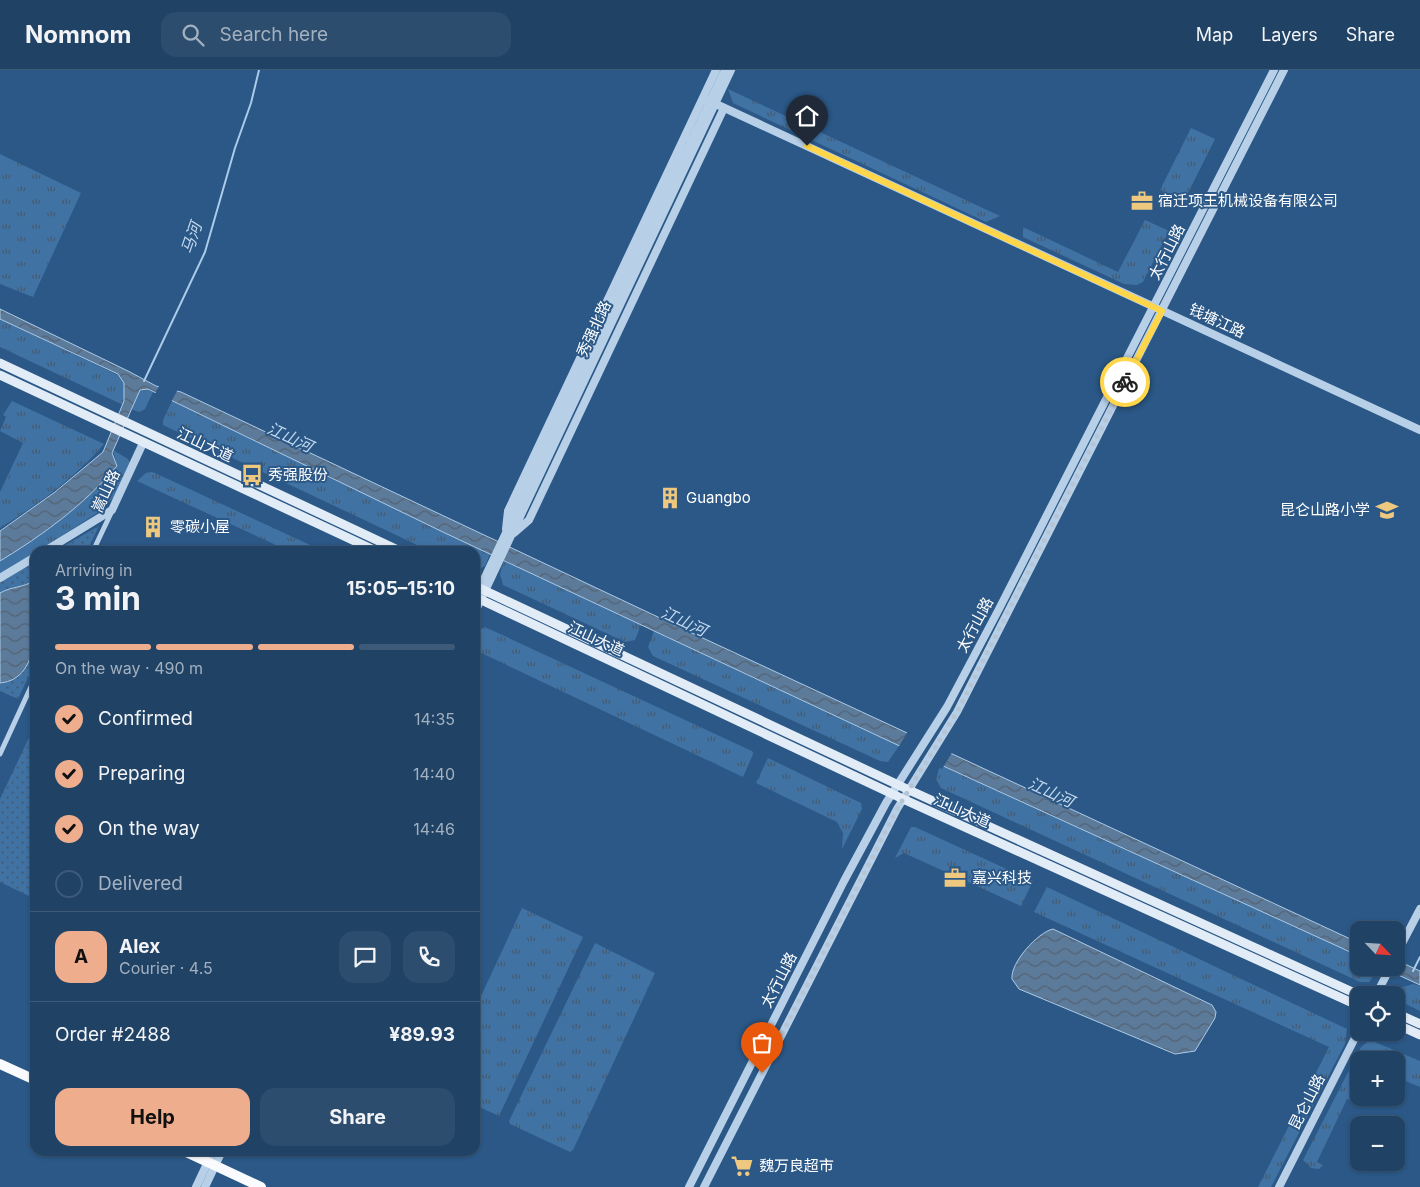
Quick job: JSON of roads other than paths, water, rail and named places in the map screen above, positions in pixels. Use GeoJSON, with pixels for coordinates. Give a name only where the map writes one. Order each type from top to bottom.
{"type":"FeatureCollection","features":[{"type":"Feature","properties":{"kind":"main road","name":"江山大道"},"geometry":{"type":"LineString","coordinates":[[0,363],[389,546]]}},
{"type":"Feature","properties":{"kind":"main road","name":"江山大道"},"geometry":{"type":"LineString","coordinates":[[0,375],[365,546]]}},
{"type":"Feature","properties":{"kind":"main road","name":"江山大道"},"geometry":{"type":"LineString","coordinates":[[480,595],[1350,991]]}},
{"type":"Feature","properties":{"kind":"main road","name":"江山大道"},"geometry":{"type":"LineString","coordinates":[[480,595],[903,800],[1350,1002]]}},
{"type":"Feature","properties":{"kind":"main road"},"geometry":{"type":"LineString","coordinates":[[1405,1017],[1420,1024]]}},
{"type":"Feature","properties":{"kind":"main road"},"geometry":{"type":"LineString","coordinates":[[1405,1028],[1420,1036]]}},
{"type":"Feature","properties":{"kind":"main road"},"geometry":{"type":"LineString","coordinates":[[0,1064],[30,1078]]}},
{"type":"Feature","properties":{"kind":"main road"},"geometry":{"type":"LineString","coordinates":[[194,1156],[261,1187]]}},
{"type":"Feature","properties":{"kind":"street"},"geometry":{"type":"LineString","coordinates":[[508,536],[508,511],[716,70]]}},
{"type":"Feature","properties":{"kind":"street","name":"秀强北路"},"geometry":{"type":"LineString","coordinates":[[713,103],[725,70]]}},
{"type":"Feature","properties":{"kind":"street","name":"秀强北路"},"geometry":{"type":"LineString","coordinates":[[480,590],[494,566],[713,103],[731,70]]}},
{"type":"Feature","properties":{"kind":"street","name":"太行山路"},"geometry":{"type":"LineString","coordinates":[[689,1187],[844,881],[891,794],[932,731],[999,609],[1274,70]]}},
{"type":"Feature","properties":{"kind":"street","name":"太行山路"},"geometry":{"type":"LineString","coordinates":[[704,1187],[903,800],[943,736],[1284,70]]}},
{"type":"Feature","properties":{"kind":"street","name":"钱塘江路"},"geometry":{"type":"LineString","coordinates":[[703,98],[1420,430]]}},
{"type":"Feature","properties":{"kind":"street"},"geometry":{"type":"LineString","coordinates":[[508,536],[529,520],[724,108]]}},
{"type":"Feature","properties":{"kind":"street","name":"嵩山路"},"geometry":{"type":"LineString","coordinates":[[95,546],[143,443]]}},
{"type":"Feature","properties":{"kind":"street"},"geometry":{"type":"LineString","coordinates":[[53,546],[112,510]]}},
{"type":"Feature","properties":{"kind":"street"},"geometry":{"type":"LineString","coordinates":[[0,578],[30,560]]}},
{"type":"Feature","properties":{"kind":"street"},"geometry":{"type":"LineString","coordinates":[[0,754],[30,689]]}},
{"type":"Feature","properties":{"kind":"street"},"geometry":{"type":"LineString","coordinates":[[1405,938],[1420,909]]}},
{"type":"Feature","properties":{"kind":"street","name":"昆仑山路"},"geometry":{"type":"LineString","coordinates":[[1279,1187],[1353,1041]]}},
{"type":"Feature","properties":{"kind":"street"},"geometry":{"type":"LineString","coordinates":[[205,1187],[213,1156]]}},
{"type":"Feature","properties":{"kind":"street"},"geometry":{"type":"LineString","coordinates":[[196,1187],[218,1156]]}},
{"type":"Feature","properties":{"kind":"water"},"geometry":{"type":"Polygon","coordinates":[[[0,309],[156,386],[181,392],[677,626],[1350,939],[1350,952],[906,749],[480,549],[480,546],[473,546],[445,533],[148,389],[140,390],[112,453],[117,466],[77,506],[32,541],[0,561],[0,531],[55,492],[103,452],[124,401],[124,383],[118,374],[0,319],[0,309]]]}},
{"type":"Feature","properties":{"kind":"water"},"geometry":{"type":"Polygon","coordinates":[[[30,582],[30,657],[24,670],[14,679],[0,683],[0,593],[30,582]]]}},
{"type":"Feature","properties":{"kind":"water"},"geometry":{"type":"Polygon","coordinates":[[[1053,929],[1212,1005],[1216,1012],[1215,1018],[1195,1051],[1175,1054],[1019,989],[1012,979],[1015,965],[1033,942],[1047,931],[1053,929]]]}},
{"type":"Feature","properties":{"kind":"water"},"geometry":{"type":"Polygon","coordinates":[[[1405,964],[1420,971],[1420,985],[1400,976],[1405,976],[1405,964]]]}},
{"type":"Feature","properties":{"kind":"waterway","name":"马河"},"geometry":{"type":"LineString","coordinates":[[144,381],[205,252],[235,148],[251,103],[259,70]]}},
{"type":"Feature","properties":{"kind":"waterway"},"geometry":{"type":"LineString","coordinates":[[1413,971],[1420,957]]}},
{"type":"Feature","properties":{"kind":"place","name":"宿迁项王机械设备有限公司"},"geometry":{"type":"Point","coordinates":[1142,201]}},
{"type":"Feature","properties":{"kind":"place","name":"秀强股份"},"geometry":{"type":"Point","coordinates":[252,475]}},
{"type":"Feature","properties":{"kind":"place","name":"Guangbo"},"geometry":{"type":"Point","coordinates":[670,498]}},
{"type":"Feature","properties":{"kind":"place","name":"昆仑山路小学"},"geometry":{"type":"Point","coordinates":[1387,510]}},
{"type":"Feature","properties":{"kind":"place","name":"零碳小屋"},"geometry":{"type":"Point","coordinates":[153,527]}},
{"type":"Feature","properties":{"kind":"place","name":"嘉兴科技"},"geometry":{"type":"Point","coordinates":[955,878]}},
{"type":"Feature","properties":{"kind":"place","name":"魏万良超市"},"geometry":{"type":"Point","coordinates":[742,1166]}},
{"type":"Feature","properties":{"kind":"water label","name":"江山河"},"geometry":{"type":"Point","coordinates":[290,437]}},
{"type":"Feature","properties":{"kind":"water label","name":"江山河"},"geometry":{"type":"Point","coordinates":[684,621]}},
{"type":"Feature","properties":{"kind":"water label","name":"江山河"},"geometry":{"type":"Point","coordinates":[1051,792]}}]}
